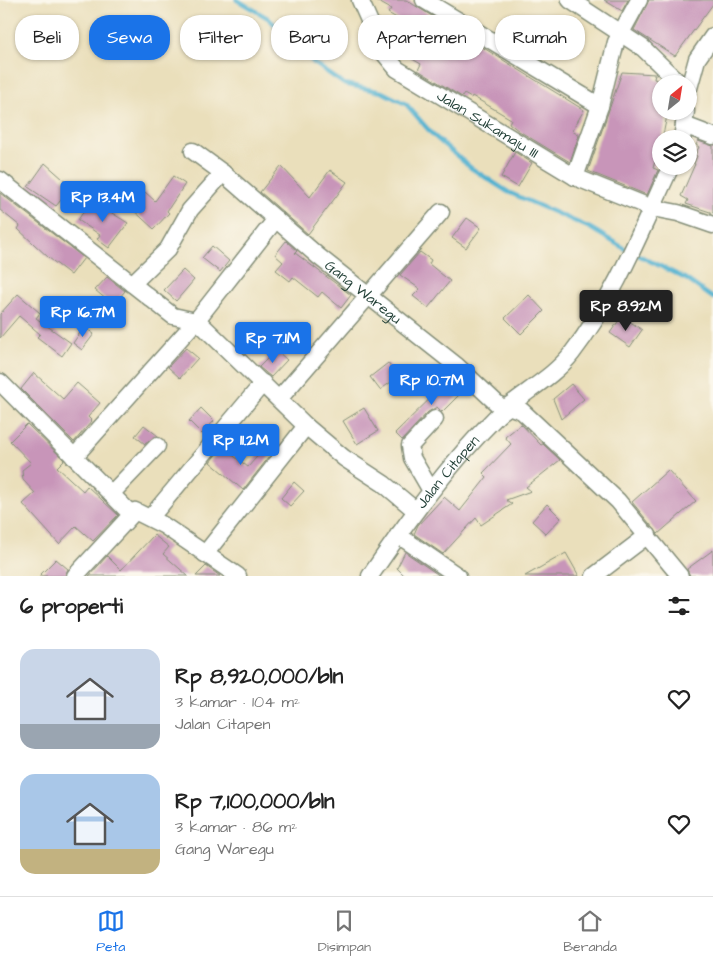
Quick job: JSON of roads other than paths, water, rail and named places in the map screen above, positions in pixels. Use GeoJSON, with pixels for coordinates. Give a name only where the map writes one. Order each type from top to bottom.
{"type":"FeatureCollection","features":[{"type":"Feature","properties":{"kind":"street","name":"Jalan Sukamaju III"},"geometry":{"type":"LineString","coordinates":[[360,0],[383,52],[397,69],[575,177],[652,208],[678,213],[713,225]]}},
{"type":"Feature","properties":{"kind":"street"},"geometry":{"type":"LineString","coordinates":[[424,0],[600,106]]}},
{"type":"Feature","properties":{"kind":"street"},"geometry":{"type":"LineString","coordinates":[[570,0],[620,31],[643,48],[671,75]]}},
{"type":"Feature","properties":{"kind":"street"},"geometry":{"type":"LineString","coordinates":[[575,177],[600,106],[620,31],[639,0]]}},
{"type":"Feature","properties":{"kind":"street"},"geometry":{"type":"LineString","coordinates":[[693,75],[697,59],[713,36]]}},
{"type":"Feature","properties":{"kind":"street"},"geometry":{"type":"LineString","coordinates":[[684,125],[713,136]]}},
{"type":"Feature","properties":{"kind":"street","name":"Gang Waregu"},"geometry":{"type":"LineString","coordinates":[[193,152],[223,173],[369,297],[457,366],[506,408],[522,411],[618,501],[648,534],[680,576]]}},
{"type":"Feature","properties":{"kind":"street"},"geometry":{"type":"LineString","coordinates":[[132,284],[168,249],[190,210],[223,173]]}},
{"type":"Feature","properties":{"kind":"street","name":"Jalan Citapen"},"geometry":{"type":"LineString","coordinates":[[370,576],[430,489],[469,444],[506,408],[531,390],[572,353],[627,260],[667,175]]}},
{"type":"Feature","properties":{"kind":"street"},"geometry":{"type":"LineString","coordinates":[[0,180],[173,316],[196,321],[306,426],[344,458],[384,484],[415,510]]}},
{"type":"Feature","properties":{"kind":"street"},"geometry":{"type":"LineString","coordinates":[[279,399],[369,297],[440,212]]}},
{"type":"Feature","properties":{"kind":"street"},"geometry":{"type":"LineString","coordinates":[[74,457],[196,321],[276,219]]}},
{"type":"Feature","properties":{"kind":"street"},"geometry":{"type":"LineString","coordinates":[[0,382],[130,513]]}},
{"type":"Feature","properties":{"kind":"street"},"geometry":{"type":"LineString","coordinates":[[150,518],[263,383]]}},
{"type":"Feature","properties":{"kind":"street"},"geometry":{"type":"LineString","coordinates":[[430,489],[412,458],[410,446],[435,419]]}},
{"type":"Feature","properties":{"kind":"street"},"geometry":{"type":"LineString","coordinates":[[205,554],[306,426]]}},
{"type":"Feature","properties":{"kind":"street"},"geometry":{"type":"LineString","coordinates":[[111,494],[157,446]]}},
{"type":"Feature","properties":{"kind":"street"},"geometry":{"type":"LineString","coordinates":[[75,576],[130,513],[137,511],[238,576]]}},
{"type":"Feature","properties":{"kind":"street"},"geometry":{"type":"LineString","coordinates":[[594,576],[648,534]]}},
{"type":"Feature","properties":{"kind":"street"},"geometry":{"type":"LineString","coordinates":[[398,535],[458,576]]}},
{"type":"Feature","properties":{"kind":"waterway"},"geometry":{"type":"LineString","coordinates":[[237,0],[268,18],[314,63],[344,84],[382,92],[406,104],[433,135],[471,168],[508,192],[590,228],[627,250]]}},
{"type":"Feature","properties":{"kind":"waterway"},"geometry":{"type":"LineString","coordinates":[[634,253],[686,279],[713,298]]}}]}
